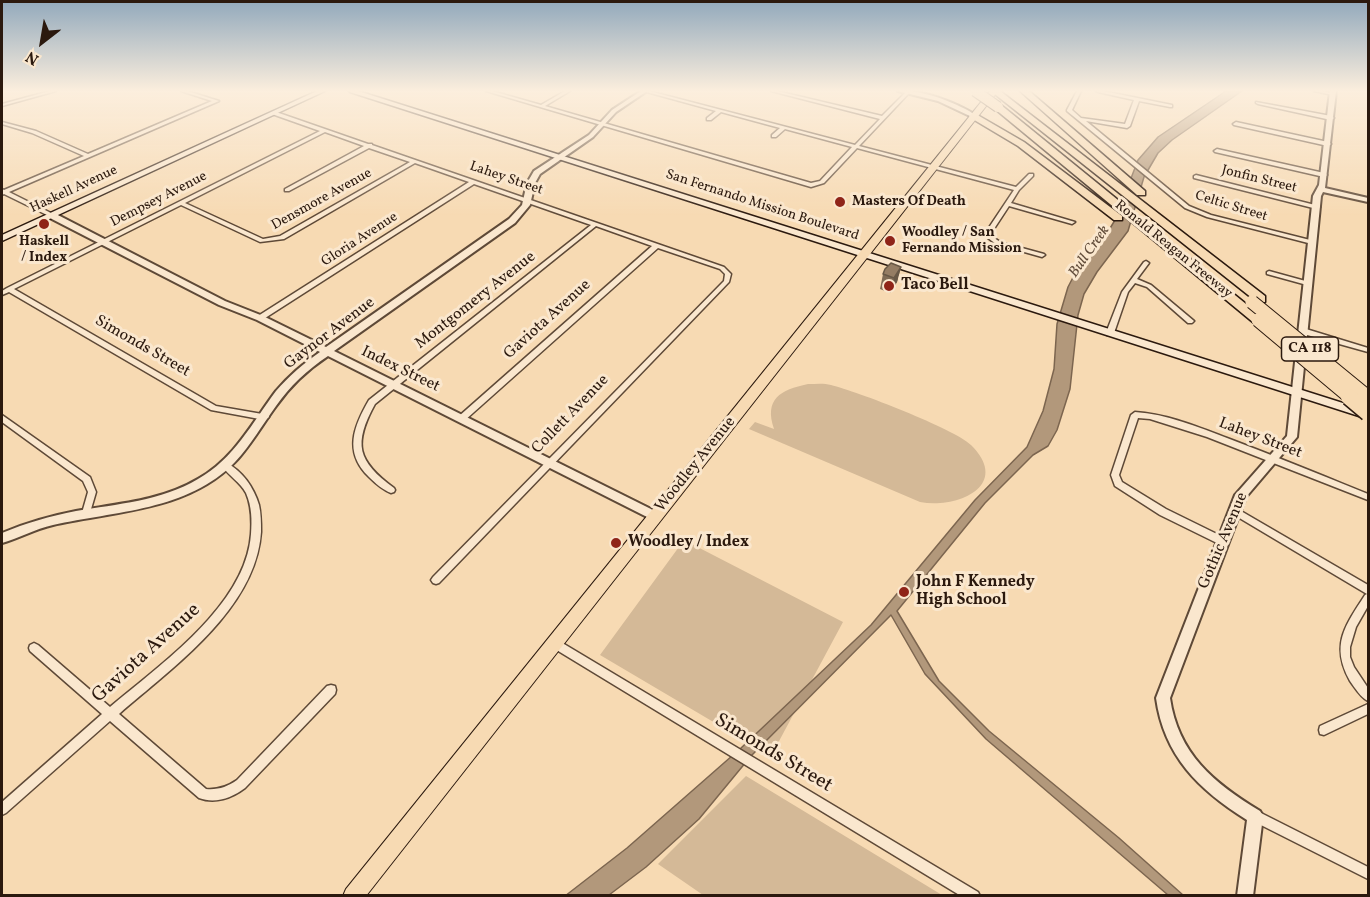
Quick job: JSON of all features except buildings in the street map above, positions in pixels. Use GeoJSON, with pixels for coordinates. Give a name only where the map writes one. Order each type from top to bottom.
{"type":"FeatureCollection","features":[{"type":"Feature","properties":{"kind":"highway"},"geometry":{"type":"LineString","coordinates":[[1002,133],[1105,185],[1157,227]]}},
{"type":"Feature","properties":{"kind":"highway","name":"Ronald Reagan Freeway"},"geometry":{"type":"LineString","coordinates":[[1040,133],[1105,185]]}},
{"type":"Feature","properties":{"kind":"highway","name":"Ronald Reagan Freeway"},"geometry":{"type":"LineString","coordinates":[[1040,133],[1105,185]]}},
{"type":"Feature","properties":{"kind":"highway"},"geometry":{"type":"LineString","coordinates":[[1060,133],[1105,185],[1157,227]]}},
{"type":"Feature","properties":{"kind":"highway","name":"CA 118"},"geometry":{"type":"LineString","coordinates":[[1105,185],[1157,227],[1256,300],[1368,397]]}},
{"type":"Feature","properties":{"kind":"highway","name":"Ronald Reagan Freeway"},"geometry":{"type":"LineString","coordinates":[[1157,227],[1208,257],[1256,300],[1368,387]]}},
{"type":"Feature","properties":{"kind":"highway","name":"Ronald Reagan Freeway"},"geometry":{"type":"LineString","coordinates":[[1157,227],[1233,300],[1368,414]]}},
{"type":"Feature","properties":{"kind":"main road","name":"Haskell Avenue"},"geometry":{"type":"LineString","coordinates":[[2,238],[231,133]]}},
{"type":"Feature","properties":{"kind":"main road","name":"San Fernando Mission Boulevard"},"geometry":{"type":"LineString","coordinates":[[484,133],[1368,414]]}},
{"type":"Feature","properties":{"kind":"main road","name":"Woodley Avenue"},"geometry":{"type":"LineString","coordinates":[[352,896],[961,133]]}},
{"type":"Feature","properties":{"kind":"street"},"geometry":{"type":"LineString","coordinates":[[36,133],[88,156]]}},
{"type":"Feature","properties":{"kind":"street"},"geometry":{"type":"LineString","coordinates":[[2,192],[142,133]]}},
{"type":"Feature","properties":{"kind":"street","name":"Dempsey Avenue"},"geometry":{"type":"LineString","coordinates":[[5,291],[320,133]]}},
{"type":"Feature","properties":{"kind":"street","name":"Lahey Street"},"geometry":{"type":"LineString","coordinates":[[334,133],[722,268],[728,274]]}},
{"type":"Feature","properties":{"kind":"street","name":"Gaynor Avenue"},"geometry":{"type":"LineString","coordinates":[[2,538],[28,527],[86,513],[163,500],[189,489],[226,466],[244,447],[293,379],[512,221],[523,211],[532,179],[591,133]]}},
{"type":"Feature","properties":{"kind":"street"},"geometry":{"type":"LineString","coordinates":[[633,133],[807,185],[822,182],[868,133]]}},
{"type":"Feature","properties":{"kind":"street"},"geometry":{"type":"LineString","coordinates":[[774,136],[778,133]]}},
{"type":"Feature","properties":{"kind":"street"},"geometry":{"type":"LineString","coordinates":[[807,133],[1017,189]]}},
{"type":"Feature","properties":{"kind":"street","name":"Celtic Street"},"geometry":{"type":"LineString","coordinates":[[1098,133],[1196,212],[1312,242]]}},
{"type":"Feature","properties":{"kind":"street"},"geometry":{"type":"LineString","coordinates":[[1277,133],[1328,144]]}},
{"type":"Feature","properties":{"kind":"street","name":"Gothic Avenue"},"geometry":{"type":"LineString","coordinates":[[1255,816],[1230,802],[1195,768],[1179,746],[1163,711],[1165,688],[1234,511],[1247,486],[1292,437],[1312,242],[1329,133]]}},
{"type":"Feature","properties":{"kind":"street"},"geometry":{"type":"LineString","coordinates":[[287,189],[370,145]]}},
{"type":"Feature","properties":{"kind":"street"},"geometry":{"type":"LineString","coordinates":[[1217,151],[1324,175]]}},
{"type":"Feature","properties":{"kind":"street","name":"Densmore Avenue"},"geometry":{"type":"LineString","coordinates":[[180,203],[262,241],[272,242],[287,236],[415,161]]}},
{"type":"Feature","properties":{"kind":"street"},"geometry":{"type":"LineString","coordinates":[[1031,175],[1017,189],[988,231],[989,238],[998,243],[1042,255]]}},
{"type":"Feature","properties":{"kind":"street","name":"Jonfin Street"},"geometry":{"type":"LineString","coordinates":[[1196,177],[1317,207]]}},
{"type":"Feature","properties":{"kind":"street","name":"Gloria Avenue"},"geometry":{"type":"LineString","coordinates":[[260,318],[474,182]]}},
{"type":"Feature","properties":{"kind":"street"},"geometry":{"type":"LineString","coordinates":[[1322,189],[1368,200]]}},
{"type":"Feature","properties":{"kind":"street","name":"Index Street"},"geometry":{"type":"LineString","coordinates":[[2,192],[222,303],[260,318],[655,516]]}},
{"type":"Feature","properties":{"kind":"street"},"geometry":{"type":"LineString","coordinates":[[1008,204],[1072,222]]}},
{"type":"Feature","properties":{"kind":"street","name":"Montgomery Avenue"},"geometry":{"type":"LineString","coordinates":[[391,490],[369,474],[357,454],[357,435],[372,402],[595,224]]}},
{"type":"Feature","properties":{"kind":"street","name":"Gaviota Avenue"},"geometry":{"type":"LineString","coordinates":[[461,419],[657,245]]}},
{"type":"Feature","properties":{"kind":"street"},"geometry":{"type":"LineString","coordinates":[[1110,333],[1125,292],[1146,263]]}},
{"type":"Feature","properties":{"kind":"street"},"geometry":{"type":"LineString","coordinates":[[1269,273],[1307,283]]}},
{"type":"Feature","properties":{"kind":"street","name":"Collett Avenue"},"geometry":{"type":"LineString","coordinates":[[436,580],[727,281],[728,274]]}},
{"type":"Feature","properties":{"kind":"street"},"geometry":{"type":"LineString","coordinates":[[1133,280],[1149,286],[1190,321]]}},
{"type":"Feature","properties":{"kind":"street","name":"Simonds Street"},"geometry":{"type":"LineString","coordinates":[[5,291],[214,408],[265,417]]}},
{"type":"Feature","properties":{"kind":"street"},"geometry":{"type":"LineString","coordinates":[[1304,331],[1368,350]]}},
{"type":"Feature","properties":{"kind":"street","name":"Lahey Street"},"geometry":{"type":"LineString","coordinates":[[1222,541],[1163,513],[1118,484],[1115,474],[1133,417],[1139,414],[1159,417],[1274,459],[1320,480],[1368,497]]}},
{"type":"Feature","properties":{"kind":"street"},"geometry":{"type":"LineString","coordinates":[[2,418],[87,479],[92,492],[86,513]]}},
{"type":"Feature","properties":{"kind":"street","name":"Gaviota Avenue"},"geometry":{"type":"LineString","coordinates":[[2,809],[197,638],[219,615],[243,579],[254,548],[257,524],[255,506],[249,488],[226,466]]}},
{"type":"Feature","properties":{"kind":"street"},"geometry":{"type":"LineString","coordinates":[[1234,511],[1368,590]]}},
{"type":"Feature","properties":{"kind":"street"},"geometry":{"type":"LineString","coordinates":[[1368,598],[1346,634],[1344,646],[1351,673],[1368,696]]}},
{"type":"Feature","properties":{"kind":"street","name":"Simonds Street"},"geometry":{"type":"LineString","coordinates":[[554,643],[974,896]]}},
{"type":"Feature","properties":{"kind":"street"},"geometry":{"type":"LineString","coordinates":[[34,648],[203,794],[221,795],[241,784],[331,690]]}},
{"type":"Feature","properties":{"kind":"street"},"geometry":{"type":"LineString","coordinates":[[1324,730],[1368,709]]}},
{"type":"Feature","properties":{"kind":"street"},"geometry":{"type":"LineString","coordinates":[[1245,896],[1255,816],[1368,873]]}},
{"type":"Feature","properties":{"kind":"shaded area"},"geometry":{"type":"Polygon","coordinates":[[[1164,133],[1182,133],[1158,153],[1144,177],[1128,231],[1097,272],[1084,294],[1078,315],[1070,389],[1057,430],[1048,446],[1033,455],[985,503],[897,611],[939,681],[989,731],[1119,838],[1183,895],[1168,895],[986,739],[925,674],[891,615],[751,756],[699,819],[646,867],[609,895],[565,896],[627,848],[741,748],[871,625],[975,500],[1027,447],[1043,411],[1054,369],[1057,324],[1068,287],[1080,264],[1103,240],[1115,220],[1138,160],[1164,133]]]}},
{"type":"Feature","properties":{"kind":"shaded area"},"geometry":{"type":"Polygon","coordinates":[[[808,384],[828,384],[861,395],[904,411],[961,438],[971,445],[982,460],[986,472],[983,483],[975,492],[963,498],[949,502],[920,502],[749,429],[755,422],[774,429],[771,419],[773,403],[789,389],[808,384]]]}},
{"type":"Feature","properties":{"kind":"shaded area"},"geometry":{"type":"Polygon","coordinates":[[[684,540],[843,622],[771,756],[600,655],[684,540]]]}},
{"type":"Feature","properties":{"kind":"shaded area"},"geometry":{"type":"Polygon","coordinates":[[[746,776],[942,895],[703,895],[658,864],[746,776]]]}},
{"type":"Feature","properties":{"kind":"place","name":"Masters Of Death"},"geometry":{"type":"Point","coordinates":[840,202]}},
{"type":"Feature","properties":{"kind":"place","name":"Haskell / Index"},"geometry":{"type":"Point","coordinates":[44,224]}},
{"type":"Feature","properties":{"kind":"place","name":"Woodley / San Fernando Mission"},"geometry":{"type":"Point","coordinates":[890,241]}},
{"type":"Feature","properties":{"kind":"place","name":"Taco Bell"},"geometry":{"type":"Point","coordinates":[889,286]}},
{"type":"Feature","properties":{"kind":"place","name":"Woodley / Index"},"geometry":{"type":"Point","coordinates":[616,543]}},
{"type":"Feature","properties":{"kind":"place","name":"John F Kennedy High School"},"geometry":{"type":"Point","coordinates":[904,592]}},
{"type":"Feature","properties":{"kind":"water label","name":"Bull Creek"},"geometry":{"type":"Point","coordinates":[1090,252]}}]}
